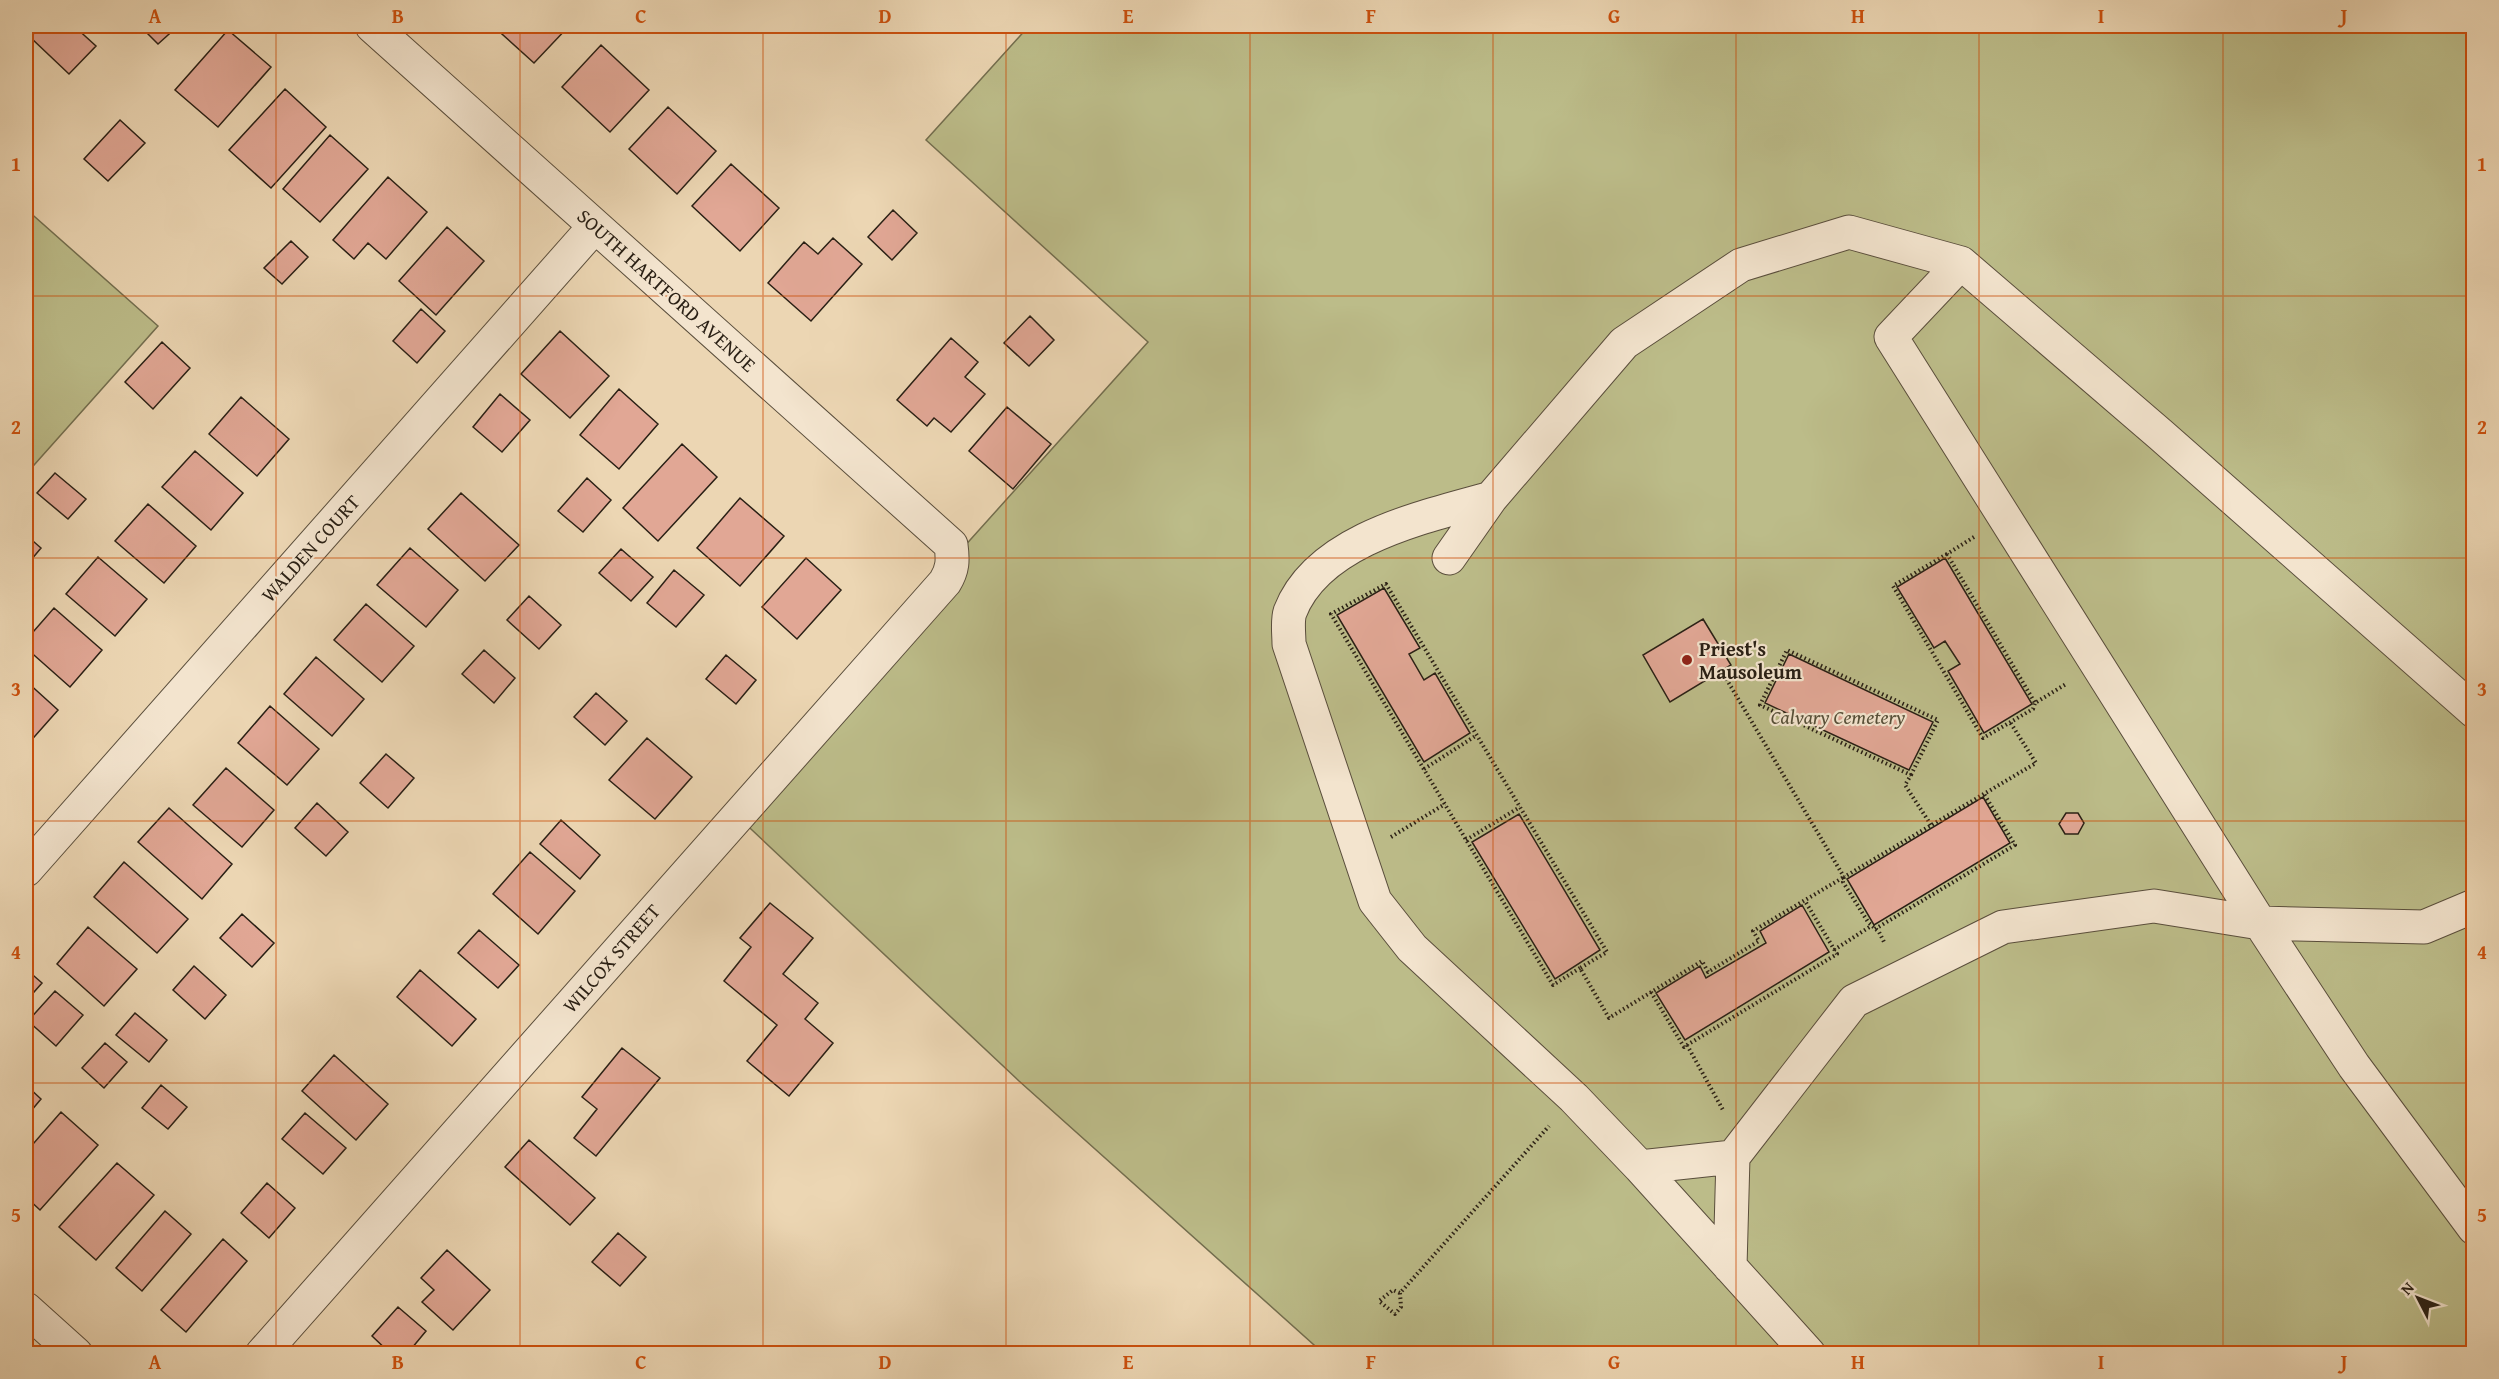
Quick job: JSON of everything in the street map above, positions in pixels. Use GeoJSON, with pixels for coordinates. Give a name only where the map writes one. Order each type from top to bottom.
{"type":"FeatureCollection","features":[{"type":"Feature","properties":{"kind":"street","name":"SOUTH HARTFORD AVENUE"},"geometry":{"type":"LineString","coordinates":[[372,26],[951,545],[953,559]]}},
{"type":"Feature","properties":{"kind":"street","name":"WALDEN COURT"},"geometry":{"type":"LineString","coordinates":[[26,870],[595,226]]}},
{"type":"Feature","properties":{"kind":"street"},"geometry":{"type":"LineString","coordinates":[[1449,558],[1491,498],[1624,343],[1741,265],[1849,232],[1961,263],[2474,711]]}},
{"type":"Feature","properties":{"kind":"street"},"geometry":{"type":"LineString","coordinates":[[1961,263],[1891,337],[2260,923],[2354,1066],[2474,1228]]}},
{"type":"Feature","properties":{"kind":"street"},"geometry":{"type":"LineString","coordinates":[[1491,498],[1400,524],[1328,561],[1303,589],[1289,614],[1289,644],[1375,901],[1412,948],[1574,1098],[1809,1353]]}},
{"type":"Feature","properties":{"kind":"street","name":"WILCOX STREET"},"geometry":{"type":"LineString","coordinates":[[262,1353],[945,582],[951,571],[953,559]]}},
{"type":"Feature","properties":{"kind":"street"},"geometry":{"type":"LineString","coordinates":[[1730,1267],[1738,1150],[1854,1001],[2003,927],[2154,906],[2260,923],[2424,927],[2474,906]]}},
{"type":"Feature","properties":{"kind":"street"},"geometry":{"type":"LineString","coordinates":[[1640,1167],[1738,1150]]}},
{"type":"Feature","properties":{"kind":"street"},"geometry":{"type":"LineString","coordinates":[[26,1309],[76,1353]]}},
{"type":"Feature","properties":{"kind":"path"},"geometry":{"type":"LineString","coordinates":[[2005,518],[1893,586],[1983,738],[2033,709],[2035,703],[2097,665]]}},
{"type":"Feature","properties":{"kind":"path"},"geometry":{"type":"LineString","coordinates":[[1947,554],[2035,703]]}},
{"type":"Feature","properties":{"kind":"path"},"geometry":{"type":"LineString","coordinates":[[1386,584],[1477,735],[1607,952],[1553,985],[1331,614],[1386,584]]}},
{"type":"Feature","properties":{"kind":"path"},"geometry":{"type":"LineString","coordinates":[[1911,775],[1760,705],[1787,650],[1938,720],[1911,775],[1905,785],[1931,825]]}},
{"type":"Feature","properties":{"kind":"path"},"geometry":{"type":"LineString","coordinates":[[1724,675],[1845,877],[1843,882],[1904,976]]}},
{"type":"Feature","properties":{"kind":"path"},"geometry":{"type":"LineString","coordinates":[[1580,968],[1609,1018],[1702,961],[1708,972],[1759,940],[1753,931],[2036,763],[2010,722]]}},
{"type":"Feature","properties":{"kind":"path"},"geometry":{"type":"LineString","coordinates":[[1424,769],[1477,735]]}},
{"type":"Feature","properties":{"kind":"path"},"geometry":{"type":"LineString","coordinates":[[1834,950],[2015,845],[1984,794]]}},
{"type":"Feature","properties":{"kind":"path"},"geometry":{"type":"LineString","coordinates":[[1360,856],[1444,804]]}},
{"type":"Feature","properties":{"kind":"path"},"geometry":{"type":"LineString","coordinates":[[1466,840],[1520,807]]}},
{"type":"Feature","properties":{"kind":"path"},"geometry":{"type":"LineString","coordinates":[[1651,992],[1684,1047],[1837,954],[1805,901]]}},
{"type":"Feature","properties":{"kind":"path"},"geometry":{"type":"LineString","coordinates":[[1687,1045],[1738,1150]]}},
{"type":"Feature","properties":{"kind":"path"},"geometry":{"type":"LineString","coordinates":[[1400,1293],[1393,1290],[1379,1300],[1395,1314],[1401,1307],[1400,1293],[1574,1098]]}},
{"type":"Feature","properties":{"kind":"green space","name":"Calvary Cemetery"},"geometry":{"type":"Polygon","coordinates":[[[1029,26],[2473,26],[2473,1353],[1323,1353],[1019,1081],[736,815],[953,559],[1148,342],[926,140],[1029,26]]]}},
{"type":"Feature","properties":{"kind":"green space"},"geometry":{"type":"Polygon","coordinates":[[[26,209],[158,326],[26,474],[26,209]]]}},
{"type":"Feature","properties":{"kind":"building"},"geometry":{"type":"Polygon","coordinates":[[[42,26],[74,26],[96,46],[69,74],[30,37],[42,26]]]}},
{"type":"Feature","properties":{"kind":"building"},"geometry":{"type":"Polygon","coordinates":[[[140,26],[178,26],[158,44],[140,26]]]}},
{"type":"Feature","properties":{"kind":"building"},"geometry":{"type":"Polygon","coordinates":[[[493,26],[569,26],[534,63],[493,26]]]}},
{"type":"Feature","properties":{"kind":"building"},"geometry":{"type":"Polygon","coordinates":[[[228,30],[271,67],[218,127],[175,90],[228,30]]]}},
{"type":"Feature","properties":{"kind":"building"},"geometry":{"type":"Polygon","coordinates":[[[601,45],[649,90],[610,132],[562,87],[601,45]]]}},
{"type":"Feature","properties":{"kind":"building"},"geometry":{"type":"Polygon","coordinates":[[[285,89],[326,127],[271,188],[229,150],[285,89]]]}},
{"type":"Feature","properties":{"kind":"building"},"geometry":{"type":"Polygon","coordinates":[[[668,107],[716,151],[677,194],[629,149],[668,107]]]}},
{"type":"Feature","properties":{"kind":"building"},"geometry":{"type":"Polygon","coordinates":[[[120,120],[145,143],[108,181],[84,159],[120,120]]]}},
{"type":"Feature","properties":{"kind":"building"},"geometry":{"type":"Polygon","coordinates":[[[330,135],[368,169],[320,222],[283,189],[330,135]]]}},
{"type":"Feature","properties":{"kind":"building"},"geometry":{"type":"Polygon","coordinates":[[[731,164],[779,208],[740,251],[692,206],[731,164]]]}},
{"type":"Feature","properties":{"kind":"building"},"geometry":{"type":"Polygon","coordinates":[[[388,177],[427,212],[386,259],[368,243],[354,259],[333,240],[388,177]]]}},
{"type":"Feature","properties":{"kind":"building"},"geometry":{"type":"Polygon","coordinates":[[[893,210],[917,233],[892,260],[868,237],[893,210]]]}},
{"type":"Feature","properties":{"kind":"building"},"geometry":{"type":"Polygon","coordinates":[[[447,227],[484,261],[436,315],[399,281],[447,227]]]}},
{"type":"Feature","properties":{"kind":"building"},"geometry":{"type":"Polygon","coordinates":[[[833,238],[862,264],[811,321],[768,283],[804,242],[818,254],[833,238]]]}},
{"type":"Feature","properties":{"kind":"building"},"geometry":{"type":"Polygon","coordinates":[[[291,241],[308,257],[282,284],[264,268],[291,241]]]}},
{"type":"Feature","properties":{"kind":"building"},"geometry":{"type":"Polygon","coordinates":[[[421,309],[445,331],[417,363],[393,341],[421,309]]]}},
{"type":"Feature","properties":{"kind":"building"},"geometry":{"type":"Polygon","coordinates":[[[1030,316],[1054,340],[1029,366],[1004,343],[1030,316]]]}},
{"type":"Feature","properties":{"kind":"building"},"geometry":{"type":"Polygon","coordinates":[[[560,331],[609,376],[570,418],[521,374],[560,331]]]}},
{"type":"Feature","properties":{"kind":"building"},"geometry":{"type":"Polygon","coordinates":[[[951,338],[978,362],[965,377],[985,394],[951,432],[934,418],[927,426],[897,400],[951,338]]]}},
{"type":"Feature","properties":{"kind":"building"},"geometry":{"type":"Polygon","coordinates":[[[162,342],[190,368],[153,409],[125,382],[162,342]]]}},
{"type":"Feature","properties":{"kind":"building"},"geometry":{"type":"Polygon","coordinates":[[[619,389],[658,424],[619,469],[580,435],[619,389]]]}},
{"type":"Feature","properties":{"kind":"building"},"geometry":{"type":"Polygon","coordinates":[[[500,394],[530,420],[502,452],[473,427],[500,394]]]}},
{"type":"Feature","properties":{"kind":"building"},"geometry":{"type":"Polygon","coordinates":[[[241,397],[289,439],[257,476],[209,434],[241,397]]]}},
{"type":"Feature","properties":{"kind":"building"},"geometry":{"type":"Polygon","coordinates":[[[1007,407],[1051,444],[1013,489],[969,451],[1007,407]]]}},
{"type":"Feature","properties":{"kind":"building"},"geometry":{"type":"Polygon","coordinates":[[[682,444],[717,477],[658,541],[623,508],[682,444]]]}},
{"type":"Feature","properties":{"kind":"building"},"geometry":{"type":"Polygon","coordinates":[[[195,451],[243,493],[211,530],[162,487],[195,451]]]}},
{"type":"Feature","properties":{"kind":"building"},"geometry":{"type":"Polygon","coordinates":[[[55,473],[86,499],[68,519],[37,493],[55,473]]]}},
{"type":"Feature","properties":{"kind":"building"},"geometry":{"type":"Polygon","coordinates":[[[587,478],[611,500],[583,532],[558,511],[587,478]]]}},
{"type":"Feature","properties":{"kind":"building"},"geometry":{"type":"Polygon","coordinates":[[[461,493],[519,545],[485,581],[428,529],[461,493]]]}},
{"type":"Feature","properties":{"kind":"building"},"geometry":{"type":"Polygon","coordinates":[[[740,498],[784,536],[740,586],[697,548],[740,498]]]}},
{"type":"Feature","properties":{"kind":"building"},"geometry":{"type":"Polygon","coordinates":[[[148,504],[196,546],[164,583],[115,541],[148,504]]]}},
{"type":"Feature","properties":{"kind":"building"},"geometry":{"type":"Polygon","coordinates":[[[26,535],[41,548],[26,566],[26,535]]]}},
{"type":"Feature","properties":{"kind":"building"},"geometry":{"type":"Polygon","coordinates":[[[410,548],[458,590],[426,627],[377,585],[410,548]]]}},
{"type":"Feature","properties":{"kind":"building"},"geometry":{"type":"Polygon","coordinates":[[[621,549],[653,577],[631,601],[599,573],[621,549]]]}},
{"type":"Feature","properties":{"kind":"building"},"geometry":{"type":"Polygon","coordinates":[[[98,557],[147,599],[115,636],[66,594],[98,557]]]}},
{"type":"Feature","properties":{"kind":"building"},"geometry":{"type":"Polygon","coordinates":[[[806,558],[841,590],[797,639],[762,607],[806,558]]]}},
{"type":"Feature","properties":{"kind":"building"},"geometry":{"type":"Polygon","coordinates":[[[1945,558],[2032,704],[1984,733],[1948,671],[1960,664],[1945,641],[1934,648],[1897,587],[1945,558]]]}},
{"type":"Feature","properties":{"kind":"building"},"geometry":{"type":"Polygon","coordinates":[[[674,570],[704,595],[676,627],[647,603],[674,570]]]}},
{"type":"Feature","properties":{"kind":"building"},"geometry":{"type":"Polygon","coordinates":[[[1384,588],[1420,648],[1409,654],[1424,680],[1435,673],[1470,733],[1424,762],[1337,615],[1384,588]]]}},
{"type":"Feature","properties":{"kind":"building"},"geometry":{"type":"Polygon","coordinates":[[[529,596],[561,625],[539,649],[507,620],[529,596]]]}},
{"type":"Feature","properties":{"kind":"building"},"geometry":{"type":"Polygon","coordinates":[[[366,604],[414,646],[382,682],[334,640],[366,604]]]}},
{"type":"Feature","properties":{"kind":"building"},"geometry":{"type":"Polygon","coordinates":[[[54,608],[102,650],[70,687],[26,648],[26,640],[54,608]]]}},
{"type":"Feature","properties":{"kind":"building","name":"Priest's Mausoleum"},"geometry":{"type":"Polygon","coordinates":[[[1703,619],[1731,665],[1670,702],[1643,655],[1703,619]]]}},
{"type":"Feature","properties":{"kind":"building"},"geometry":{"type":"Polygon","coordinates":[[[484,650],[515,678],[494,703],[462,674],[484,650]]]}},
{"type":"Feature","properties":{"kind":"building"},"geometry":{"type":"Polygon","coordinates":[[[1789,654],[1933,722],[1909,770],[1765,703],[1789,654]]]}},
{"type":"Feature","properties":{"kind":"building"},"geometry":{"type":"Polygon","coordinates":[[[726,655],[756,680],[736,704],[706,679],[726,655]]]}},
{"type":"Feature","properties":{"kind":"building"},"geometry":{"type":"Polygon","coordinates":[[[316,657],[364,699],[332,736],[284,694],[316,657]]]}},
{"type":"Feature","properties":{"kind":"building"},"geometry":{"type":"Polygon","coordinates":[[[26,681],[58,710],[28,744],[26,742],[26,681]]]}},
{"type":"Feature","properties":{"kind":"building"},"geometry":{"type":"Polygon","coordinates":[[[596,693],[627,721],[605,745],[574,717],[596,693]]]}},
{"type":"Feature","properties":{"kind":"building"},"geometry":{"type":"Polygon","coordinates":[[[270,706],[319,749],[287,785],[238,743],[270,706]]]}},
{"type":"Feature","properties":{"kind":"building"},"geometry":{"type":"Polygon","coordinates":[[[647,738],[692,777],[655,819],[609,780],[647,738]]]}},
{"type":"Feature","properties":{"kind":"building"},"geometry":{"type":"Polygon","coordinates":[[[386,754],[414,778],[388,808],[360,783],[386,754]]]}},
{"type":"Feature","properties":{"kind":"building"},"geometry":{"type":"Polygon","coordinates":[[[226,768],[274,810],[242,847],[193,805],[226,768]]]}},
{"type":"Feature","properties":{"kind":"building"},"geometry":{"type":"Polygon","coordinates":[[[1983,797],[2010,843],[1874,925],[1847,879],[1983,797]]]}},
{"type":"Feature","properties":{"kind":"building"},"geometry":{"type":"Polygon","coordinates":[[[317,803],[348,832],[326,856],[295,828],[317,803]]]}},
{"type":"Feature","properties":{"kind":"building"},"geometry":{"type":"Polygon","coordinates":[[[169,808],[232,864],[202,899],[138,842],[169,808]]]}},
{"type":"Feature","properties":{"kind":"building"},"geometry":{"type":"Polygon","coordinates":[[[2066,813],[2078,813],[2084,823],[2078,834],[2065,834],[2059,824],[2066,813]]]}},
{"type":"Feature","properties":{"kind":"building"},"geometry":{"type":"Polygon","coordinates":[[[1519,814],[1600,950],[1555,979],[1472,842],[1519,814]]]}},
{"type":"Feature","properties":{"kind":"building"},"geometry":{"type":"Polygon","coordinates":[[[561,820],[600,855],[580,879],[540,844],[561,820]]]}},
{"type":"Feature","properties":{"kind":"building"},"geometry":{"type":"Polygon","coordinates":[[[530,852],[575,891],[538,934],[493,894],[530,852]]]}},
{"type":"Feature","properties":{"kind":"building"},"geometry":{"type":"Polygon","coordinates":[[[124,862],[188,919],[157,953],[94,897],[124,862]]]}},
{"type":"Feature","properties":{"kind":"building"},"geometry":{"type":"Polygon","coordinates":[[[770,903],[813,938],[783,974],[818,1003],[805,1019],[833,1043],[789,1096],[747,1061],[777,1025],[724,981],[751,947],[740,938],[770,903]]]}},
{"type":"Feature","properties":{"kind":"building"},"geometry":{"type":"Polygon","coordinates":[[[1802,905],[1829,952],[1685,1040],[1656,993],[1700,966],[1706,978],[1766,943],[1760,931],[1802,905]]]}},
{"type":"Feature","properties":{"kind":"building"},"geometry":{"type":"Polygon","coordinates":[[[242,914],[274,943],[252,967],[220,938],[242,914]]]}},
{"type":"Feature","properties":{"kind":"building"},"geometry":{"type":"Polygon","coordinates":[[[88,927],[137,969],[104,1006],[57,964],[88,927]]]}},
{"type":"Feature","properties":{"kind":"building"},"geometry":{"type":"Polygon","coordinates":[[[479,930],[519,965],[498,988],[458,953],[479,930]]]}},
{"type":"Feature","properties":{"kind":"building"},"geometry":{"type":"Polygon","coordinates":[[[194,966],[226,995],[205,1019],[173,990],[194,966]]]}},
{"type":"Feature","properties":{"kind":"building"},"geometry":{"type":"Polygon","coordinates":[[[26,969],[42,983],[26,1001],[26,969]]]}},
{"type":"Feature","properties":{"kind":"building"},"geometry":{"type":"Polygon","coordinates":[[[420,970],[476,1019],[452,1046],[397,997],[420,970]]]}},
{"type":"Feature","properties":{"kind":"building"},"geometry":{"type":"Polygon","coordinates":[[[55,991],[83,1015],[56,1046],[28,1021],[55,991]]]}},
{"type":"Feature","properties":{"kind":"building"},"geometry":{"type":"Polygon","coordinates":[[[135,1013],[167,1040],[149,1062],[116,1035],[135,1013]]]}},
{"type":"Feature","properties":{"kind":"building"},"geometry":{"type":"Polygon","coordinates":[[[105,1043],[127,1062],[104,1088],[82,1068],[105,1043]]]}},
{"type":"Feature","properties":{"kind":"building"},"geometry":{"type":"Polygon","coordinates":[[[622,1048],[660,1078],[596,1156],[574,1138],[597,1109],[582,1097],[622,1048]]]}},
{"type":"Feature","properties":{"kind":"building"},"geometry":{"type":"Polygon","coordinates":[[[334,1055],[388,1104],[356,1140],[302,1091],[334,1055]]]}},
{"type":"Feature","properties":{"kind":"building"},"geometry":{"type":"Polygon","coordinates":[[[26,1085],[41,1099],[26,1117],[26,1085]]]}},
{"type":"Feature","properties":{"kind":"building"},"geometry":{"type":"Polygon","coordinates":[[[161,1085],[187,1107],[168,1129],[142,1108],[161,1085]]]}},
{"type":"Feature","properties":{"kind":"building"},"geometry":{"type":"Polygon","coordinates":[[[61,1112],[98,1145],[40,1210],[26,1197],[26,1152],[61,1112]]]}},
{"type":"Feature","properties":{"kind":"building"},"geometry":{"type":"Polygon","coordinates":[[[305,1113],[346,1148],[323,1174],[282,1139],[305,1113]]]}},
{"type":"Feature","properties":{"kind":"building"},"geometry":{"type":"Polygon","coordinates":[[[529,1140],[595,1198],[570,1225],[505,1167],[529,1140]]]}},
{"type":"Feature","properties":{"kind":"building"},"geometry":{"type":"Polygon","coordinates":[[[117,1163],[154,1195],[96,1260],[59,1227],[117,1163]]]}},
{"type":"Feature","properties":{"kind":"building"},"geometry":{"type":"Polygon","coordinates":[[[267,1183],[295,1208],[269,1238],[241,1213],[267,1183]]]}},
{"type":"Feature","properties":{"kind":"building"},"geometry":{"type":"Polygon","coordinates":[[[165,1211],[191,1234],[142,1291],[116,1268],[165,1211]]]}},
{"type":"Feature","properties":{"kind":"building"},"geometry":{"type":"Polygon","coordinates":[[[618,1233],[646,1257],[620,1286],[592,1262],[618,1233]]]}},
{"type":"Feature","properties":{"kind":"building"},"geometry":{"type":"Polygon","coordinates":[[[223,1239],[247,1261],[186,1332],[161,1310],[223,1239]]]}},
{"type":"Feature","properties":{"kind":"building"},"geometry":{"type":"Polygon","coordinates":[[[447,1250],[490,1290],[453,1330],[422,1302],[434,1290],[421,1278],[447,1250]]]}},
{"type":"Feature","properties":{"kind":"building"},"geometry":{"type":"Polygon","coordinates":[[[398,1307],[426,1331],[407,1354],[391,1354],[372,1336],[398,1307]]]}},
{"type":"Feature","properties":{"kind":"place","name":"Priest's Mausoleum"},"geometry":{"type":"Point","coordinates":[1687,660]}}]}
